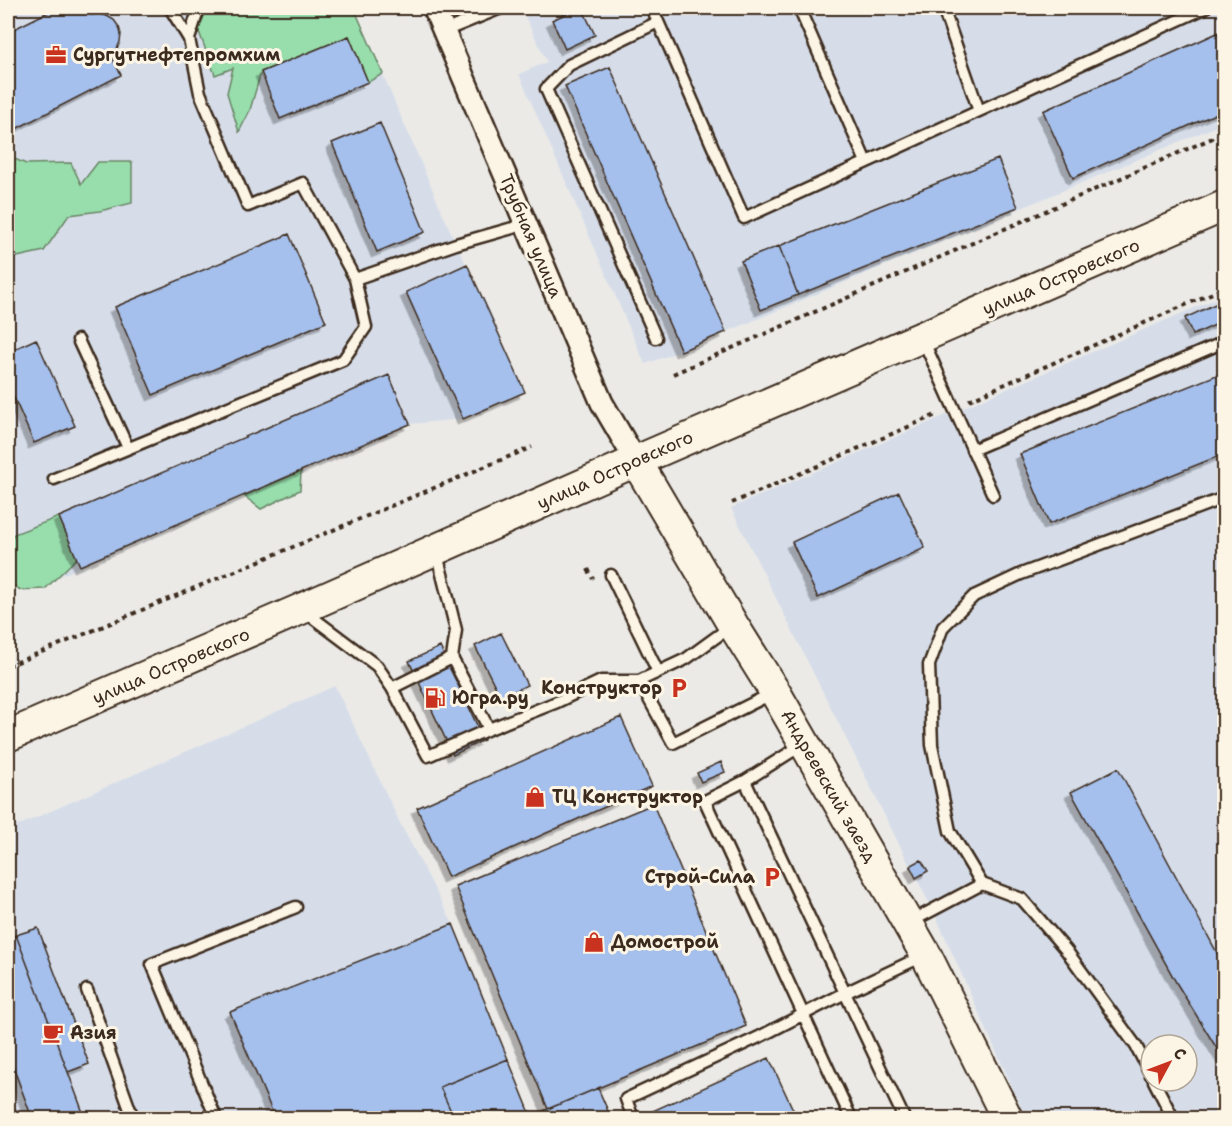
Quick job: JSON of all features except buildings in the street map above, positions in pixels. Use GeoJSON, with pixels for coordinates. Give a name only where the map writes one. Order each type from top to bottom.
{"type":"FeatureCollection","features":[{"type":"Feature","properties":{"kind":"main road","name":"улица Островского"},"geometry":{"type":"LineString","coordinates":[[8,736],[921,337],[1221,211]]}},
{"type":"Feature","properties":{"kind":"main road","name":"Андреевский заезд"},"geometry":{"type":"LineString","coordinates":[[636,461],[775,692],[908,923],[1007,1119]]}},
{"type":"Feature","properties":{"kind":"street","name":"Трубная улица"},"geometry":{"type":"LineString","coordinates":[[435,8],[602,403],[636,461]]}},
{"type":"Feature","properties":{"kind":"lane"},"geometry":{"type":"LineString","coordinates":[[54,479],[343,360],[366,327],[355,279],[303,183],[248,206],[200,93],[189,39],[170,8]]}},
{"type":"Feature","properties":{"kind":"lane"},"geometry":{"type":"LineString","coordinates":[[189,39],[199,8]]}},
{"type":"Feature","properties":{"kind":"lane"},"geometry":{"type":"LineString","coordinates":[[444,31],[501,8]]}},
{"type":"Feature","properties":{"kind":"lane"},"geometry":{"type":"LineString","coordinates":[[652,8],[744,218],[1205,8]]}},
{"type":"Feature","properties":{"kind":"lane"},"geometry":{"type":"LineString","coordinates":[[799,8],[866,162]]}},
{"type":"Feature","properties":{"kind":"lane"},"geometry":{"type":"LineString","coordinates":[[943,8],[979,111]]}},
{"type":"Feature","properties":{"kind":"lane"},"geometry":{"type":"LineString","coordinates":[[656,338],[546,89],[569,65],[658,22]]}},
{"type":"Feature","properties":{"kind":"lane"},"geometry":{"type":"LineString","coordinates":[[355,279],[456,244],[527,224]]}},
{"type":"Feature","properties":{"kind":"lane"},"geometry":{"type":"LineString","coordinates":[[921,337],[993,495]]}},
{"type":"Feature","properties":{"kind":"lane"},"geometry":{"type":"LineString","coordinates":[[78,340],[128,448]]}},
{"type":"Feature","properties":{"kind":"lane"},"geometry":{"type":"LineString","coordinates":[[972,450],[1224,342]]}},
{"type":"Feature","properties":{"kind":"lane"},"geometry":{"type":"LineString","coordinates":[[1139,1053],[1066,950],[1022,899],[982,884],[950,831],[932,745],[929,665],[943,627],[974,596],[1021,574],[1224,498]]}},
{"type":"Feature","properties":{"kind":"lane"},"geometry":{"type":"LineString","coordinates":[[436,549],[456,630],[452,658],[489,729]]}},
{"type":"Feature","properties":{"kind":"lane"},"geometry":{"type":"LineString","coordinates":[[611,575],[658,672]]}},
{"type":"Feature","properties":{"kind":"lane"},"geometry":{"type":"LineString","coordinates":[[301,609],[377,666],[392,688],[428,756],[601,681],[639,681],[686,659],[733,625]]}},
{"type":"Feature","properties":{"kind":"lane"},"geometry":{"type":"LineString","coordinates":[[392,688],[452,658]]}},
{"type":"Feature","properties":{"kind":"lane"},"geometry":{"type":"LineString","coordinates":[[639,681],[674,743],[775,692]]}},
{"type":"Feature","properties":{"kind":"lane"},"geometry":{"type":"LineString","coordinates":[[805,743],[745,781],[705,801],[851,1119]]}},
{"type":"Feature","properties":{"kind":"lane"},"geometry":{"type":"LineString","coordinates":[[745,781],[904,1119]]}},
{"type":"Feature","properties":{"kind":"lane"},"geometry":{"type":"LineString","coordinates":[[908,923],[982,884]]}},
{"type":"Feature","properties":{"kind":"lane"},"geometry":{"type":"LineString","coordinates":[[216,1119],[152,964],[296,907]]}},
{"type":"Feature","properties":{"kind":"lane"},"geometry":{"type":"LineString","coordinates":[[633,1119],[626,1100],[926,955]]}},
{"type":"Feature","properties":{"kind":"lane"},"geometry":{"type":"LineString","coordinates":[[87,990],[133,1119]]}},
{"type":"Feature","properties":{"kind":"lane"},"geometry":{"type":"LineString","coordinates":[[1160,1093],[1173,1119]]}},
{"type":"Feature","properties":{"kind":"path"},"geometry":{"type":"LineString","coordinates":[[673,374],[1224,133]]}},
{"type":"Feature","properties":{"kind":"path"},"geometry":{"type":"LineString","coordinates":[[732,503],[1224,288]]}},
{"type":"Feature","properties":{"kind":"path"},"geometry":{"type":"LineString","coordinates":[[8,666],[532,447]]}},
{"type":"Feature","properties":{"kind":"shaded area"},"geometry":{"type":"Polygon","coordinates":[[[8,8],[354,8],[456,244],[488,307],[525,392],[463,419],[410,424],[51,580],[39,551],[8,535],[8,8]]]}},
{"type":"Feature","properties":{"kind":"shaded area"},"geometry":{"type":"Polygon","coordinates":[[[521,8],[1224,8],[1224,123],[681,351],[645,364],[519,74],[547,62],[521,8]]]}},
{"type":"Feature","properties":{"kind":"shaded area"},"geometry":{"type":"Polygon","coordinates":[[[1224,295],[1224,1118],[1026,1118],[933,910],[731,508],[1224,295]]]}},
{"type":"Feature","properties":{"kind":"shaded area"},"geometry":{"type":"Polygon","coordinates":[[[335,686],[399,821],[453,924],[532,1118],[8,1118],[8,830],[335,686]]]}},
{"type":"Feature","properties":{"kind":"green space"},"geometry":{"type":"Polygon","coordinates":[[[208,8],[294,8],[295,10],[354,8],[383,74],[368,82],[349,36],[261,72],[250,110],[239,132],[227,93],[233,68],[215,75],[198,29],[208,8]]]}},
{"type":"Feature","properties":{"kind":"green space"},"geometry":{"type":"Polygon","coordinates":[[[8,156],[26,164],[71,163],[81,184],[98,162],[132,162],[132,203],[100,211],[69,215],[44,251],[8,259],[8,156]]]}},
{"type":"Feature","properties":{"kind":"green space"},"geometry":{"type":"Polygon","coordinates":[[[301,471],[300,490],[261,509],[244,496],[301,471]]]}},
{"type":"Feature","properties":{"kind":"green space"},"geometry":{"type":"Polygon","coordinates":[[[59,517],[77,558],[45,589],[20,590],[8,580],[8,542],[14,534],[59,517]]]}},
{"type":"Feature","properties":{"kind":"place","name":"Сургутнефтепромхим"},"geometry":{"type":"Point","coordinates":[56,55]}},
{"type":"Feature","properties":{"kind":"place","name":"Конструктор"},"geometry":{"type":"Point","coordinates":[679,688]}},
{"type":"Feature","properties":{"kind":"place","name":"Югра.ру"},"geometry":{"type":"Point","coordinates":[435,698]}},
{"type":"Feature","properties":{"kind":"place","name":"ТЦ Конструктор"},"geometry":{"type":"Point","coordinates":[535,797]}},
{"type":"Feature","properties":{"kind":"place","name":"Строй-Сила"},"geometry":{"type":"Point","coordinates":[772,877]}},
{"type":"Feature","properties":{"kind":"place","name":"Домострой"},"geometry":{"type":"Point","coordinates":[594,942]}},
{"type":"Feature","properties":{"kind":"place","name":"Азия"},"geometry":{"type":"Point","coordinates":[53,1033]}}]}
